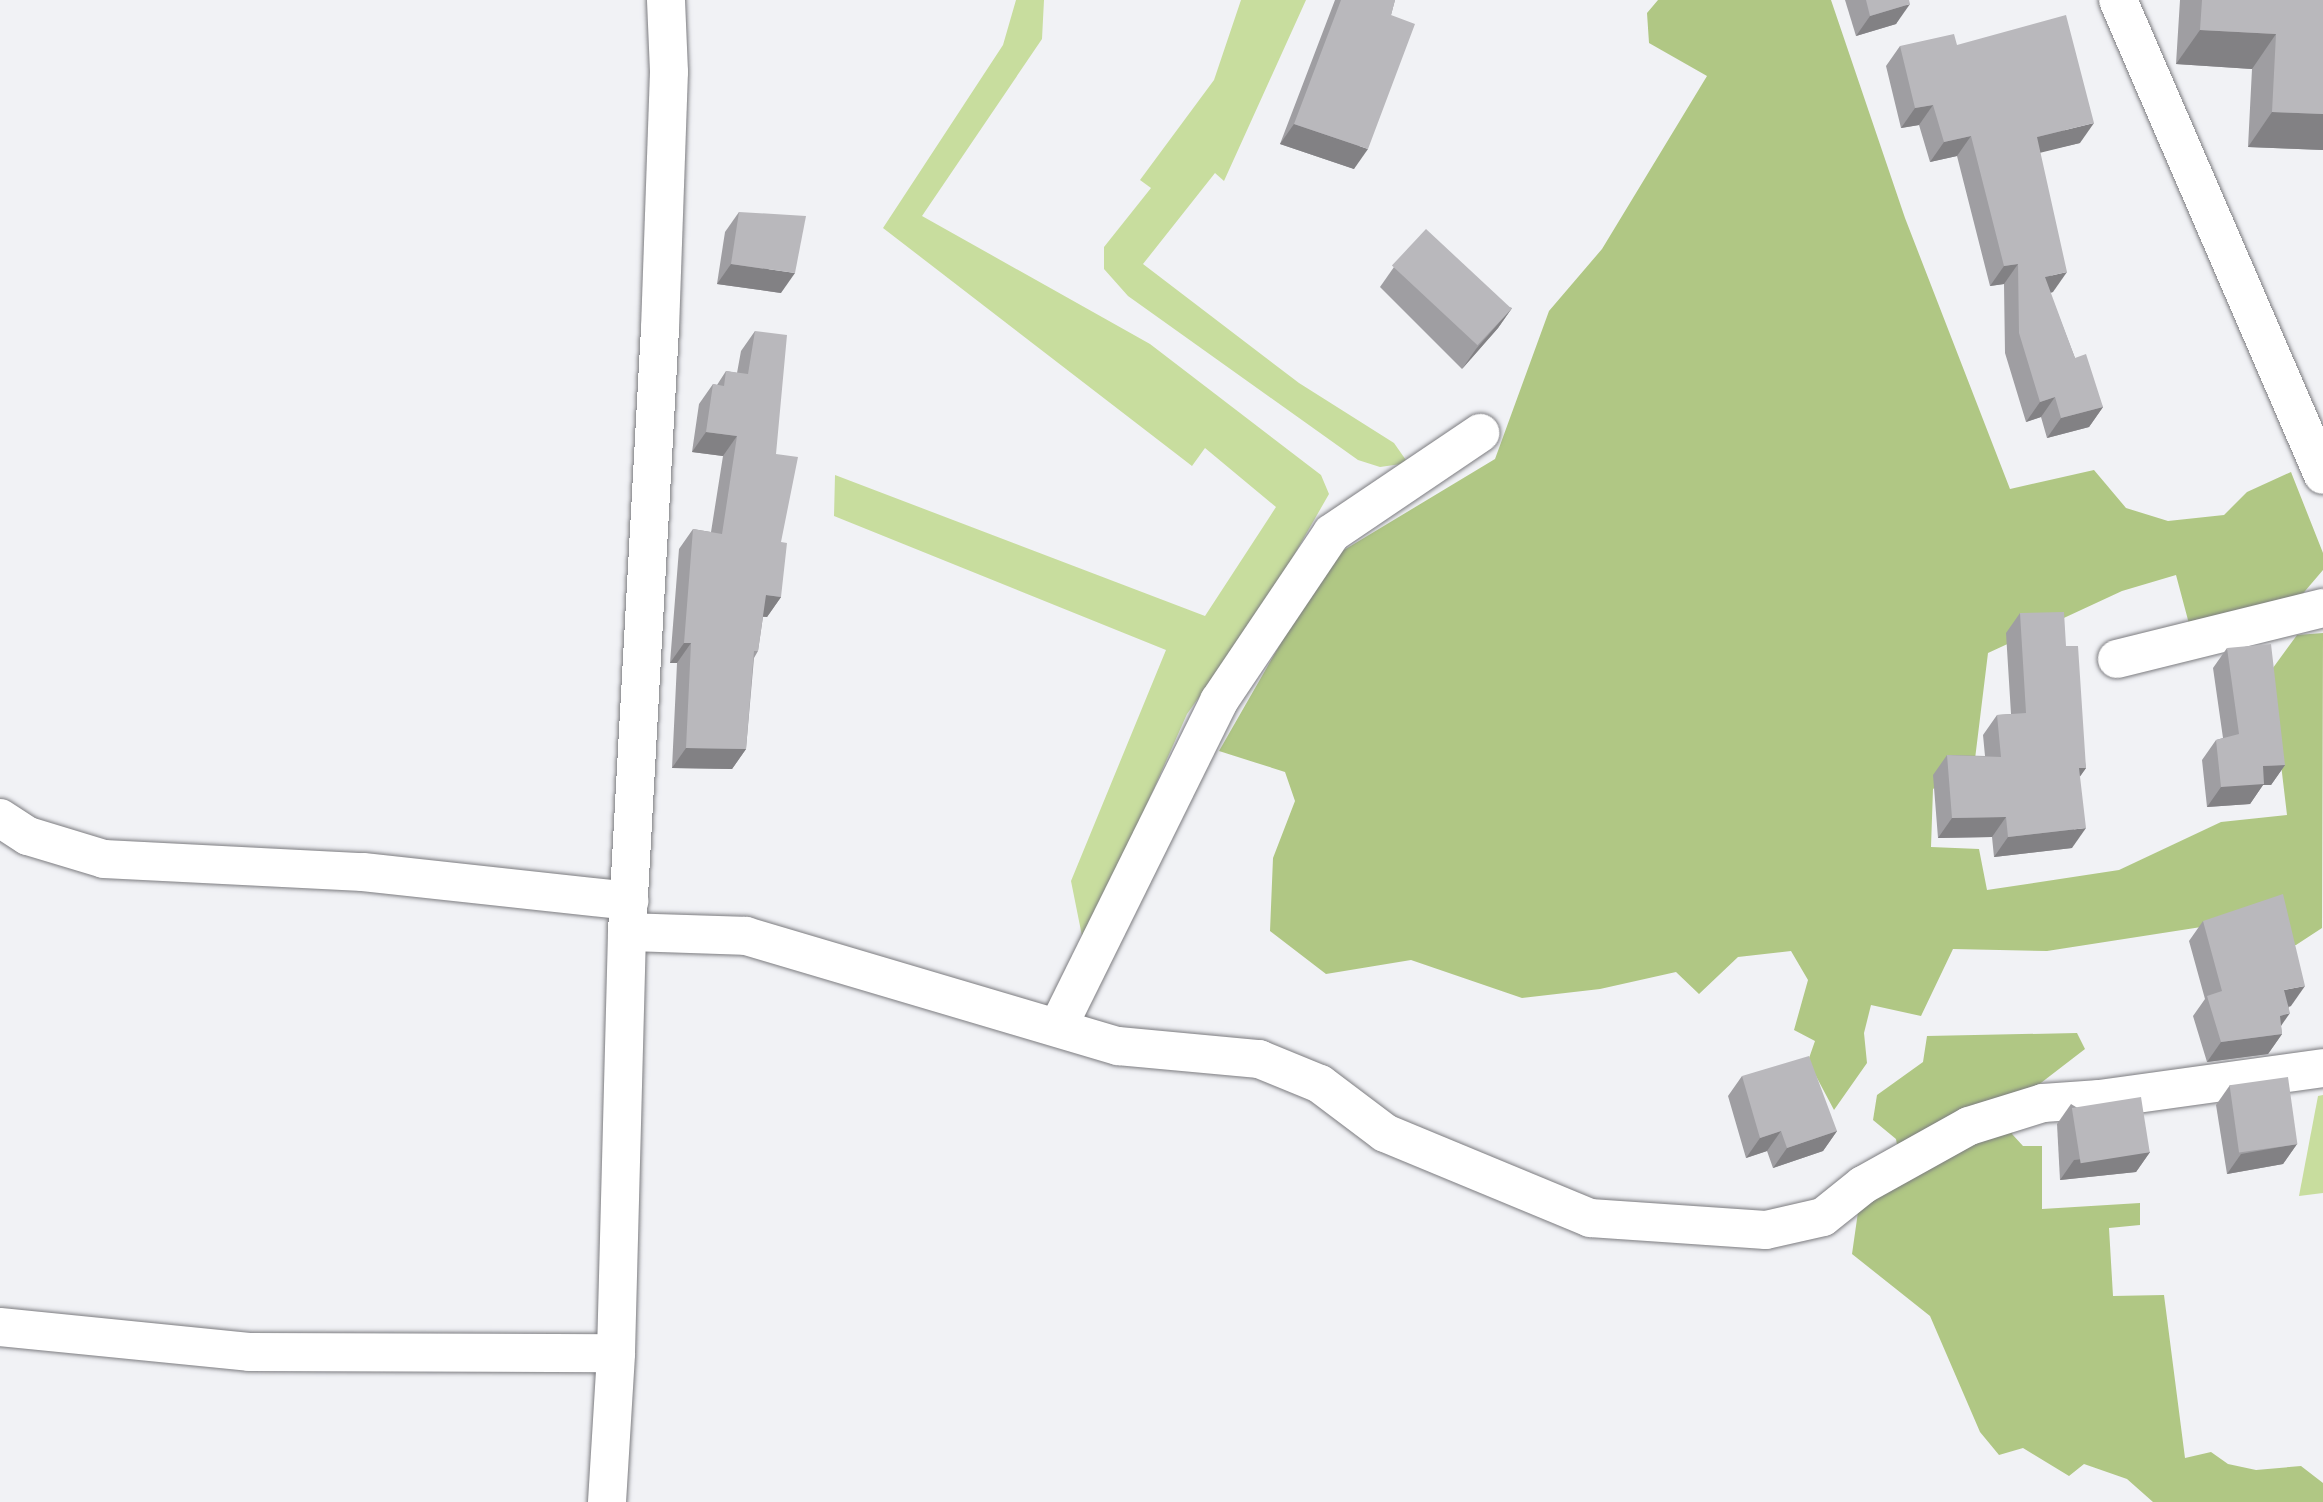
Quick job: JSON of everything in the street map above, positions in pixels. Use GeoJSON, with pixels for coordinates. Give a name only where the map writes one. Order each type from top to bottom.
{"type":"FeatureCollection","features":[{"type":"Feature","properties":{"kind":"street"},"geometry":{"type":"LineString","coordinates":[[607,1502],[616,1353],[628,916],[660,329],[669,72],[666,0]]}},
{"type":"Feature","properties":{"kind":"street"},"geometry":{"type":"LineString","coordinates":[[2118,0],[2323,475]]}},
{"type":"Feature","properties":{"kind":"street"},"geometry":{"type":"LineString","coordinates":[[1058,1027],[1219,701],[1332,533],[1480,433]]}},
{"type":"Feature","properties":{"kind":"street"},"geometry":{"type":"LineString","coordinates":[[2117,659],[2323,608]]}},
{"type":"Feature","properties":{"kind":"street"},"geometry":{"type":"LineString","coordinates":[[0,818],[28,836],[104,859],[363,872],[746,936],[1118,1046],[1259,1059],[1320,1084],[1385,1133],[1590,1218],[1766,1230],[1822,1217],[1863,1185],[1969,1126],[2043,1103],[2101,1100],[2323,1068]]}},
{"type":"Feature","properties":{"kind":"street"},"geometry":{"type":"LineString","coordinates":[[0,1327],[249,1352],[616,1353]]}},
{"type":"Feature","properties":{"kind":"green space"},"geometry":{"type":"Polygon","coordinates":[[[1016,0],[1044,0],[1042,39],[922,216],[1150,344],[1321,475],[1329,494],[1266,604],[1187,714],[1084,946],[1071,881],[1166,650],[834,516],[835,475],[1205,616],[1276,507],[1205,448],[1192,466],[883,228],[1003,45],[1016,0]]]}},
{"type":"Feature","properties":{"kind":"green space"},"geometry":{"type":"Polygon","coordinates":[[[1241,0],[1306,0],[1224,181],[1215,173],[1143,264],[1299,383],[1394,443],[1408,463],[1380,467],[1358,460],[1128,296],[1104,269],[1104,247],[1151,188],[1140,180],[1214,80],[1241,0]]]}},
{"type":"Feature","properties":{"kind":"green space"},"geometry":{"type":"Polygon","coordinates":[[[1658,0],[1831,0],[1905,218],[2010,489],[2094,470],[2126,508],[2168,521],[2224,515],[2247,492],[2291,472],[2323,553],[2323,570],[2288,611],[2192,635],[2176,575],[2122,591],[1988,653],[1975,759],[1933,789],[1931,847],[1979,849],[1987,890],[2119,870],[2221,822],[2287,815],[2270,672],[2297,635],[2323,633],[2322,928],[2296,945],[2257,948],[2227,923],[2047,951],[1953,949],[1921,1016],[1871,1005],[1864,1033],[1867,1063],[1834,1110],[1808,1061],[1815,1041],[1794,1030],[1808,980],[1791,951],[1738,957],[1699,994],[1676,972],[1600,989],[1522,998],[1411,960],[1326,974],[1270,931],[1273,858],[1295,801],[1285,772],[1219,751],[1329,559],[1495,459],[1549,311],[1602,249],[1707,76],[1649,43],[1647,13],[1658,0]]]}},
{"type":"Feature","properties":{"kind":"green space"},"geometry":{"type":"Polygon","coordinates":[[[2077,1033],[2085,1049],[2033,1089],[2012,1134],[2023,1146],[2042,1146],[2042,1209],[2140,1203],[2140,1225],[2109,1228],[2113,1296],[2164,1295],[2185,1458],[2211,1452],[2228,1464],[2256,1470],[2301,1466],[2323,1483],[2323,1502],[2153,1502],[2127,1479],[2084,1464],[2069,1476],[2023,1448],[1999,1455],[1980,1432],[1930,1316],[1852,1254],[1860,1198],[1903,1178],[1896,1139],[1873,1120],[1877,1095],[1923,1062],[1927,1036],[2077,1033]]]}},
{"type":"Feature","properties":{"kind":"green space"},"geometry":{"type":"Polygon","coordinates":[[[2323,1095],[2323,1193],[2299,1196],[2318,1096],[2323,1095]]]}},
{"type":"Feature","properties":{"kind":"building"},"geometry":{"type":"Polygon","coordinates":[[[1341,0],[1395,0],[1391,15],[1415,24],[1368,149],[1294,124],[1341,0]]]}},
{"type":"Feature","properties":{"kind":"building"},"geometry":{"type":"Polygon","coordinates":[[[1866,0],[1909,0],[1910,4],[1870,16],[1866,0]]]}},
{"type":"Feature","properties":{"kind":"building"},"geometry":{"type":"Polygon","coordinates":[[[2202,0],[2323,0],[2323,114],[2272,112],[2276,34],[2200,30],[2202,0]]]}},
{"type":"Feature","properties":{"kind":"building"},"geometry":{"type":"Polygon","coordinates":[[[2066,15],[2094,123],[2037,137],[2067,272],[2045,277],[2075,358],[2086,354],[2103,407],[2061,418],[2055,397],[2040,402],[2019,333],[2018,264],[2004,266],[1971,136],[1944,142],[1933,105],[1915,108],[1900,46],[1954,34],[1957,45],[2066,15]]]}},
{"type":"Feature","properties":{"kind":"building"},"geometry":{"type":"Polygon","coordinates":[[[739,212],[806,216],[795,273],[731,264],[739,212]]]}},
{"type":"Feature","properties":{"kind":"building"},"geometry":{"type":"Polygon","coordinates":[[[1426,229],[1512,309],[1477,345],[1392,266],[1426,229]]]}},
{"type":"Feature","properties":{"kind":"building"},"geometry":{"type":"Polygon","coordinates":[[[755,331],[787,335],[776,454],[798,457],[781,542],[787,543],[781,597],[766,595],[758,651],[754,651],[746,749],[686,748],[691,643],[684,643],[693,529],[722,534],[737,436],[706,432],[713,384],[724,386],[726,371],[748,374],[755,331]]]}},
{"type":"Feature","properties":{"kind":"building"},"geometry":{"type":"Polygon","coordinates":[[[2064,612],[2066,646],[2078,646],[2086,768],[2079,768],[2086,828],[2008,837],[2006,817],[1952,818],[1947,755],[2001,757],[1997,715],[2026,713],[2020,613],[2064,612]]]}},
{"type":"Feature","properties":{"kind":"building"},"geometry":{"type":"Polygon","coordinates":[[[2271,644],[2285,765],[2263,766],[2264,784],[2221,787],[2216,740],[2239,734],[2227,648],[2271,644]]]}},
{"type":"Feature","properties":{"kind":"building"},"geometry":{"type":"Polygon","coordinates":[[[2283,894],[2305,986],[2284,990],[2290,1013],[2280,1016],[2282,1034],[2221,1042],[2207,996],[2222,991],[2203,921],[2283,894]]]}},
{"type":"Feature","properties":{"kind":"building"},"geometry":{"type":"Polygon","coordinates":[[[1809,1056],[1837,1131],[1787,1148],[1781,1131],[1760,1138],[1742,1076],[1809,1056]]]}},
{"type":"Feature","properties":{"kind":"building"},"geometry":{"type":"Polygon","coordinates":[[[2288,1077],[2297,1144],[2239,1153],[2230,1085],[2288,1077]]]}},
{"type":"Feature","properties":{"kind":"building"},"geometry":{"type":"Polygon","coordinates":[[[2141,1097],[2150,1152],[2081,1163],[2072,1108],[2141,1097]]]}}]}
